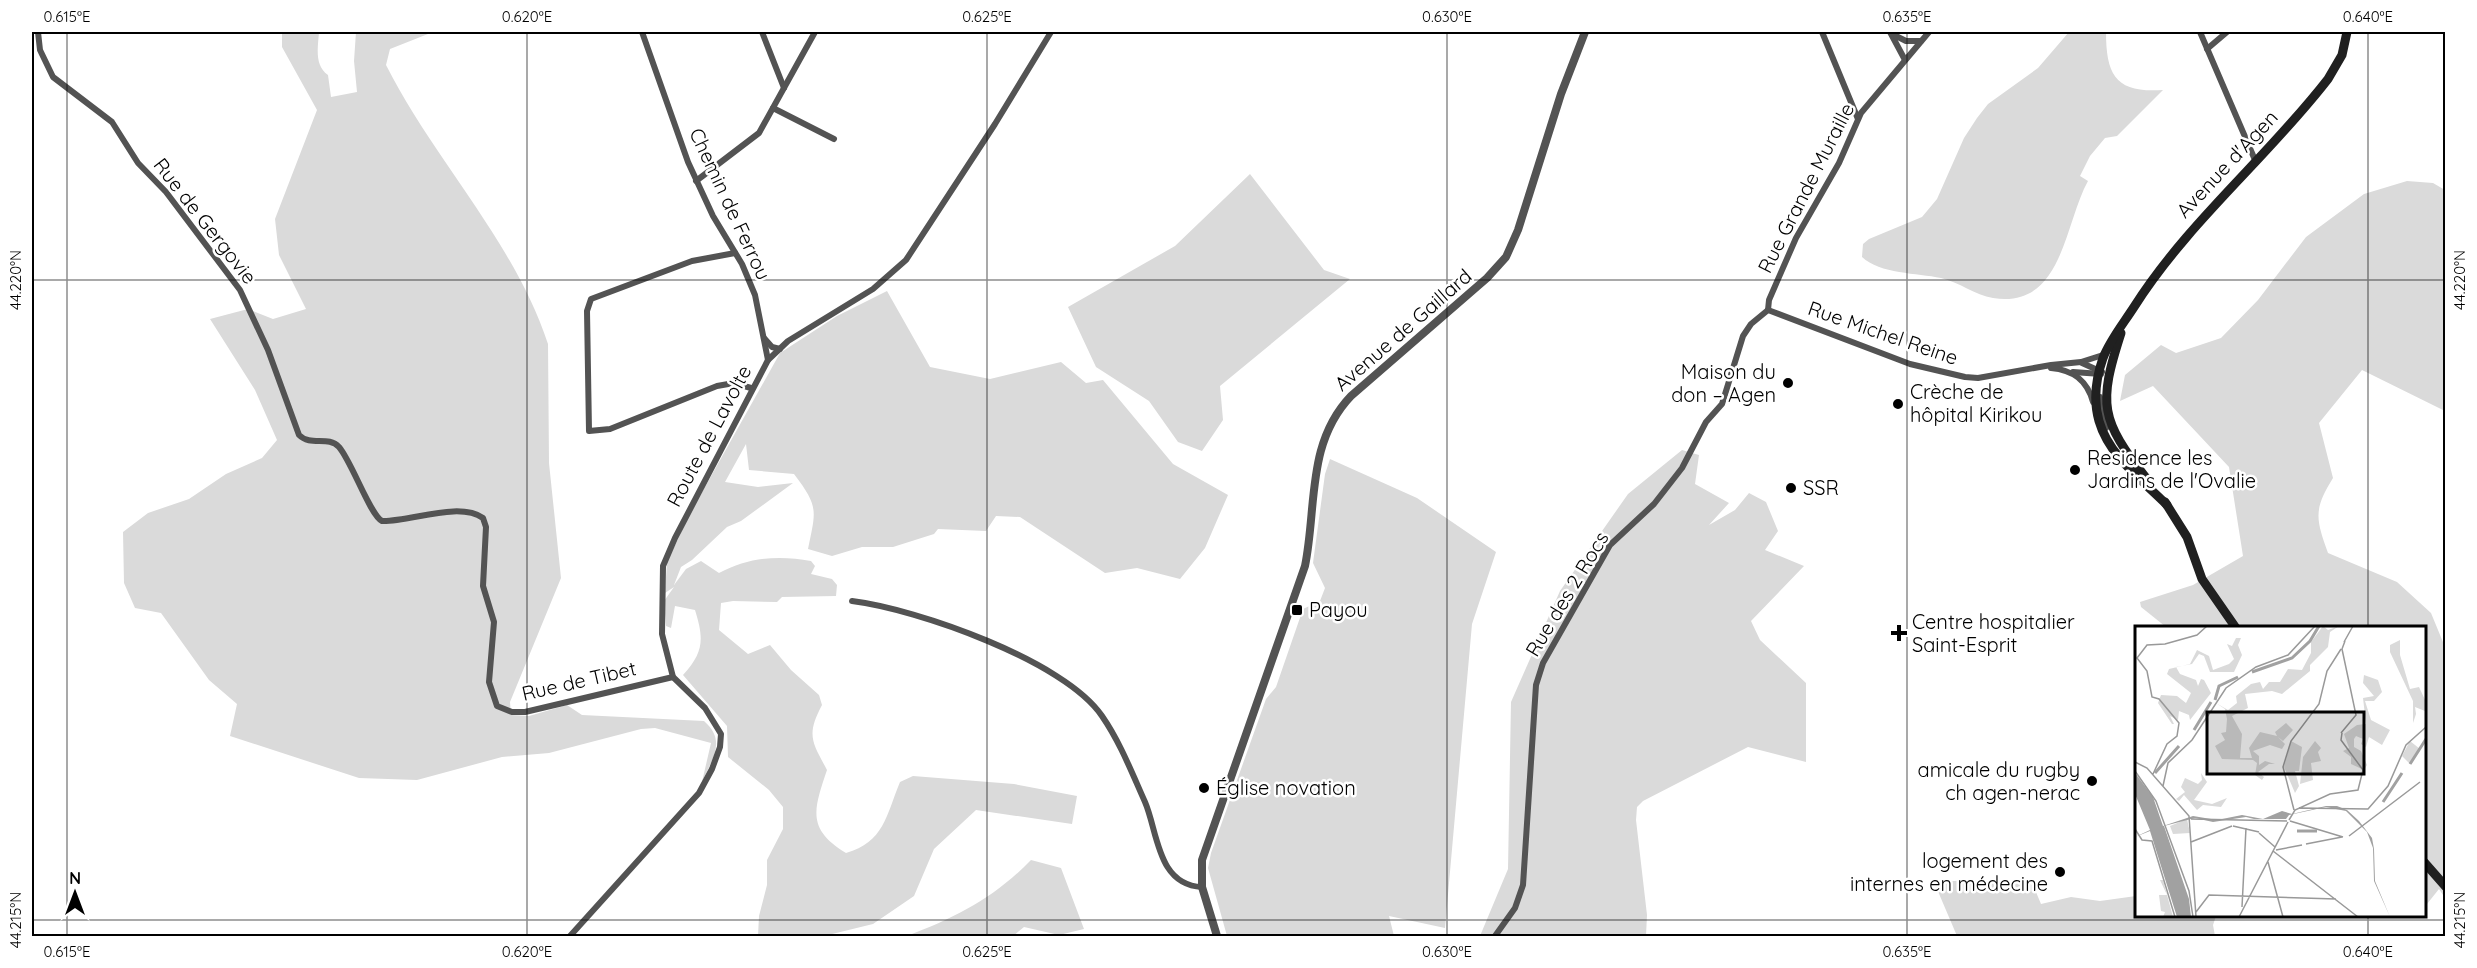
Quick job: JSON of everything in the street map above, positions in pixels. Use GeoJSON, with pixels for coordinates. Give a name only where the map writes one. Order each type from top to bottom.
{"type":"FeatureCollection","features":[{"type":"Feature","properties":{"kind":"main road","name":"Avenue d'Agen"},"geometry":{"type":"LineString","coordinates":[[2098,417],[2095,393],[2105,355],[2126,319],[2169,257],[2328,79],[2342,54],[2347,32]]}},
{"type":"Feature","properties":{"kind":"main road","name":"Avenue d'Agen"},"geometry":{"type":"LineString","coordinates":[[2126,319],[2111,366],[2106,401],[2112,429],[2122,448],[2167,505]]}},
{"type":"Feature","properties":{"kind":"main road"},"geometry":{"type":"LineString","coordinates":[[2098,417],[2111,447],[2167,505],[2187,537],[2202,579],[2235,626]]}},
{"type":"Feature","properties":{"kind":"main road"},"geometry":{"type":"LineString","coordinates":[[2426,864],[2445,887]]}},
{"type":"Feature","properties":{"kind":"street","name":"Rue de Gergovie"},"geometry":{"type":"LineString","coordinates":[[38,32],[40,50],[53,77],[112,122],[138,163],[166,192],[240,290],[268,350],[299,435],[307,441],[331,442],[338,446],[356,474],[378,519],[390,521],[442,513],[471,513],[483,519],[486,527]]}},
{"type":"Feature","properties":{"kind":"street","name":"Chemin de Ferrou"},"geometry":{"type":"LineString","coordinates":[[642,32],[696,181],[735,253],[759,306],[768,360]]}},
{"type":"Feature","properties":{"kind":"street"},"geometry":{"type":"LineString","coordinates":[[762,32],[784,88]]}},
{"type":"Feature","properties":{"kind":"street"},"geometry":{"type":"LineString","coordinates":[[696,181],[739,152],[759,134],[815,32]]}},
{"type":"Feature","properties":{"kind":"street","name":"Route de Lavolte"},"geometry":{"type":"LineString","coordinates":[[673,676],[660,620],[663,566],[751,388],[768,360],[780,349],[873,290],[906,260],[995,124],[1051,32]]}},
{"type":"Feature","properties":{"kind":"street","name":"Avenue de Gaillard"},"geometry":{"type":"LineString","coordinates":[[1217,936],[1202,886],[1202,860],[1305,566],[1311,537],[1317,456],[1325,433],[1332,418],[1351,396],[1488,278],[1506,257],[1518,230],[1561,94],[1585,32]]}},
{"type":"Feature","properties":{"kind":"street"},"geometry":{"type":"LineString","coordinates":[[1822,32],[1858,119]]}},
{"type":"Feature","properties":{"kind":"street"},"geometry":{"type":"LineString","coordinates":[[1891,32],[1906,41],[1921,41]]}},
{"type":"Feature","properties":{"kind":"street"},"geometry":{"type":"LineString","coordinates":[[1891,32],[1905,60]]}},
{"type":"Feature","properties":{"kind":"street","name":"Rue Grande Muraille"},"geometry":{"type":"LineString","coordinates":[[1768,310],[1769,300],[1796,238],[1839,163],[1858,119],[1875,94],[1929,32]]}},
{"type":"Feature","properties":{"kind":"street"},"geometry":{"type":"LineString","coordinates":[[2200,32],[2255,160]]}},
{"type":"Feature","properties":{"kind":"street"},"geometry":{"type":"LineString","coordinates":[[2207,49],[2227,32]]}},
{"type":"Feature","properties":{"kind":"street"},"geometry":{"type":"LineString","coordinates":[[773,108],[834,140]]}},
{"type":"Feature","properties":{"kind":"street"},"geometry":{"type":"LineString","coordinates":[[735,253],[692,261],[591,299],[587,311],[590,431],[610,429],[727,383],[751,388]]}},
{"type":"Feature","properties":{"kind":"street","name":"Rue Michel Reine"},"geometry":{"type":"LineString","coordinates":[[1768,310],[1934,371],[1978,378],[2024,369],[2081,362],[2105,355]]}},
{"type":"Feature","properties":{"kind":"street","name":"Rue des 2 Rocs"},"geometry":{"type":"LineString","coordinates":[[1495,936],[1515,908],[1522,885],[1536,685],[1543,663],[1610,545],[1654,504],[1682,468],[1706,422],[1722,404],[1743,336],[1751,324],[1768,310]]}},
{"type":"Feature","properties":{"kind":"street"},"geometry":{"type":"LineString","coordinates":[[763,338],[772,347],[780,349]]}},
{"type":"Feature","properties":{"kind":"street","name":"Rue Michel Reine"},"geometry":{"type":"LineString","coordinates":[[2081,362],[2100,373]]}},
{"type":"Feature","properties":{"kind":"street"},"geometry":{"type":"LineString","coordinates":[[2111,366],[2100,373],[2100,401],[2104,422],[2114,444],[2122,448]]}},
{"type":"Feature","properties":{"kind":"street","name":"Rue Michel Reine"},"geometry":{"type":"LineString","coordinates":[[2024,369],[2047,368],[2100,373]]}},
{"type":"Feature","properties":{"kind":"street"},"geometry":{"type":"LineString","coordinates":[[2072,371],[2087,387],[2098,417]]}},
{"type":"Feature","properties":{"kind":"street","name":"Rue de Tibet"},"geometry":{"type":"LineString","coordinates":[[486,527],[483,586],[494,622],[489,682],[497,706],[512,712],[525,712],[673,676]]}},
{"type":"Feature","properties":{"kind":"street"},"geometry":{"type":"LineString","coordinates":[[852,601],[950,624],[1044,669],[1074,688],[1100,714],[1120,748],[1145,802],[1164,862],[1183,881],[1202,886]]}},
{"type":"Feature","properties":{"kind":"street"},"geometry":{"type":"LineString","coordinates":[[570,936],[699,793],[712,769],[720,747],[719,729],[705,708],[673,676]]}},
{"type":"Feature","properties":{"kind":"shaded area"},"geometry":{"type":"Polygon","coordinates":[[[282,32],[319,32],[319,61],[328,75],[331,97],[357,92],[354,61],[356,32],[433,32],[390,49],[386,65],[405,100],[515,270],[548,344],[549,463],[561,578],[510,702],[511,715],[529,716],[567,705],[582,715],[704,721],[711,728],[716,743],[713,758],[702,782],[711,743],[655,728],[641,729],[549,753],[502,757],[417,780],[359,778],[230,736],[237,704],[209,680],[161,613],[135,608],[124,583],[123,532],[148,513],[189,499],[226,474],[262,458],[277,440],[255,390],[210,319],[248,309],[273,319],[306,309],[279,255],[275,219],[317,110],[282,47],[282,32]]]}},
{"type":"Feature","properties":{"kind":"shaded area"},"geometry":{"type":"Polygon","coordinates":[[[2069,32],[2106,32],[2108,60],[2117,79],[2135,89],[2163,90],[2117,136],[2105,138],[2090,156],[2080,176],[2088,181],[2058,260],[2047,277],[2034,290],[2016,298],[1993,298],[1941,278],[1879,267],[1862,257],[1863,244],[1869,239],[1922,217],[1937,199],[1964,138],[1988,104],[2038,68],[2069,32]]]}},
{"type":"Feature","properties":{"kind":"shaded area"},"geometry":{"type":"Polygon","coordinates":[[[1250,174],[1324,270],[1350,279],[1220,386],[1223,420],[1202,451],[1178,442],[1149,401],[1096,367],[1068,307],[1175,246],[1250,174]]]}},
{"type":"Feature","properties":{"kind":"shaded area"},"geometry":{"type":"Polygon","coordinates":[[[2407,181],[2433,183],[2445,190],[2445,411],[2362,370],[2319,423],[2333,478],[2322,498],[2318,515],[2328,553],[2397,582],[2431,613],[2445,647],[2445,898],[2439,889],[2427,904],[2426,626],[2165,626],[2141,607],[2140,602],[2193,585],[2243,556],[2229,467],[2153,386],[2120,401],[2125,375],[2161,345],[2176,353],[2221,338],[2258,300],[2306,237],[2364,194],[2407,181]]]}},
{"type":"Feature","properties":{"kind":"shaded area"},"geometry":{"type":"Polygon","coordinates":[[[887,291],[930,367],[990,379],[1061,362],[1086,383],[1103,380],[1173,464],[1228,495],[1205,548],[1180,579],[1137,568],[1105,573],[1020,517],[996,516],[986,531],[938,529],[934,534],[893,547],[862,547],[832,556],[808,549],[814,517],[812,502],[794,474],[749,470],[746,444],[725,482],[758,487],[793,483],[741,521],[727,527],[692,560],[681,567],[674,585],[686,569],[701,561],[719,573],[753,561],[787,558],[811,561],[815,566],[811,574],[832,579],[837,585],[836,596],[782,597],[777,602],[721,603],[719,630],[748,654],[770,645],[791,670],[819,695],[822,705],[814,724],[813,738],[827,770],[817,807],[819,826],[824,835],[846,853],[859,848],[876,835],[882,826],[900,782],[913,776],[1014,784],[1077,796],[1072,824],[976,810],[934,849],[914,896],[873,924],[824,936],[758,936],[759,916],[767,885],[767,860],[783,829],[783,807],[769,790],[728,757],[727,726],[683,675],[698,652],[700,629],[695,610],[675,606],[671,628],[666,626],[664,601],[674,587],[665,593],[667,562],[691,512],[780,353],[837,316],[887,291]]]}},
{"type":"Feature","properties":{"kind":"shaded area"},"geometry":{"type":"Polygon","coordinates":[[[1682,450],[1699,455],[1695,484],[1729,503],[1709,525],[1735,510],[1749,493],[1766,502],[1778,531],[1765,550],[1804,566],[1751,621],[1760,640],[1806,683],[1806,762],[1748,747],[1643,801],[1637,807],[1636,820],[1647,915],[1646,936],[1480,936],[1508,869],[1511,702],[1560,591],[1628,494],[1682,450]]]}},
{"type":"Feature","properties":{"kind":"shaded area"},"geometry":{"type":"Polygon","coordinates":[[[1330,459],[1417,498],[1496,552],[1472,624],[1445,928],[1389,916],[1394,936],[1227,936],[1208,868],[1211,853],[1266,699],[1276,687],[1303,609],[1320,601],[1325,588],[1313,563],[1325,474],[1330,459]]]}},
{"type":"Feature","properties":{"kind":"shaded area"},"geometry":{"type":"Polygon","coordinates":[[[1031,860],[1061,868],[1084,929],[1059,935],[1024,927],[1013,936],[907,936],[958,914],[989,896],[1031,860]]]}},
{"type":"Feature","properties":{"kind":"shaded area"},"geometry":{"type":"Polygon","coordinates":[[[2018,881],[2033,885],[2041,904],[2071,897],[2100,901],[2135,896],[2135,917],[2216,917],[2213,925],[2215,936],[1957,936],[1934,882],[2018,881]]]}},
{"type":"Feature","properties":{"kind":"place","name":"Maison du don – Agen"},"geometry":{"type":"Point","coordinates":[1788,383]}},
{"type":"Feature","properties":{"kind":"place","name":"Crèche de hôpital Kirikou"},"geometry":{"type":"Point","coordinates":[1898,404]}},
{"type":"Feature","properties":{"kind":"place","name":"Residence les Jardins de l'Ovalie"},"geometry":{"type":"Point","coordinates":[2075,470]}},
{"type":"Feature","properties":{"kind":"place","name":"SSR"},"geometry":{"type":"Point","coordinates":[1791,488]}},
{"type":"Feature","properties":{"kind":"place","name":"Payou"},"geometry":{"type":"Point","coordinates":[1297,610]}},
{"type":"Feature","properties":{"kind":"place","name":"Centre hospitalier Saint-Esprit"},"geometry":{"type":"Point","coordinates":[1899,633]}},
{"type":"Feature","properties":{"kind":"place","name":"amicale du rugby ch agen-nerac"},"geometry":{"type":"Point","coordinates":[2092,781]}},
{"type":"Feature","properties":{"kind":"place","name":"Église novation"},"geometry":{"type":"Point","coordinates":[1204,788]}},
{"type":"Feature","properties":{"kind":"place","name":"logement des internes en médecine"},"geometry":{"type":"Point","coordinates":[2060,872]}}]}
